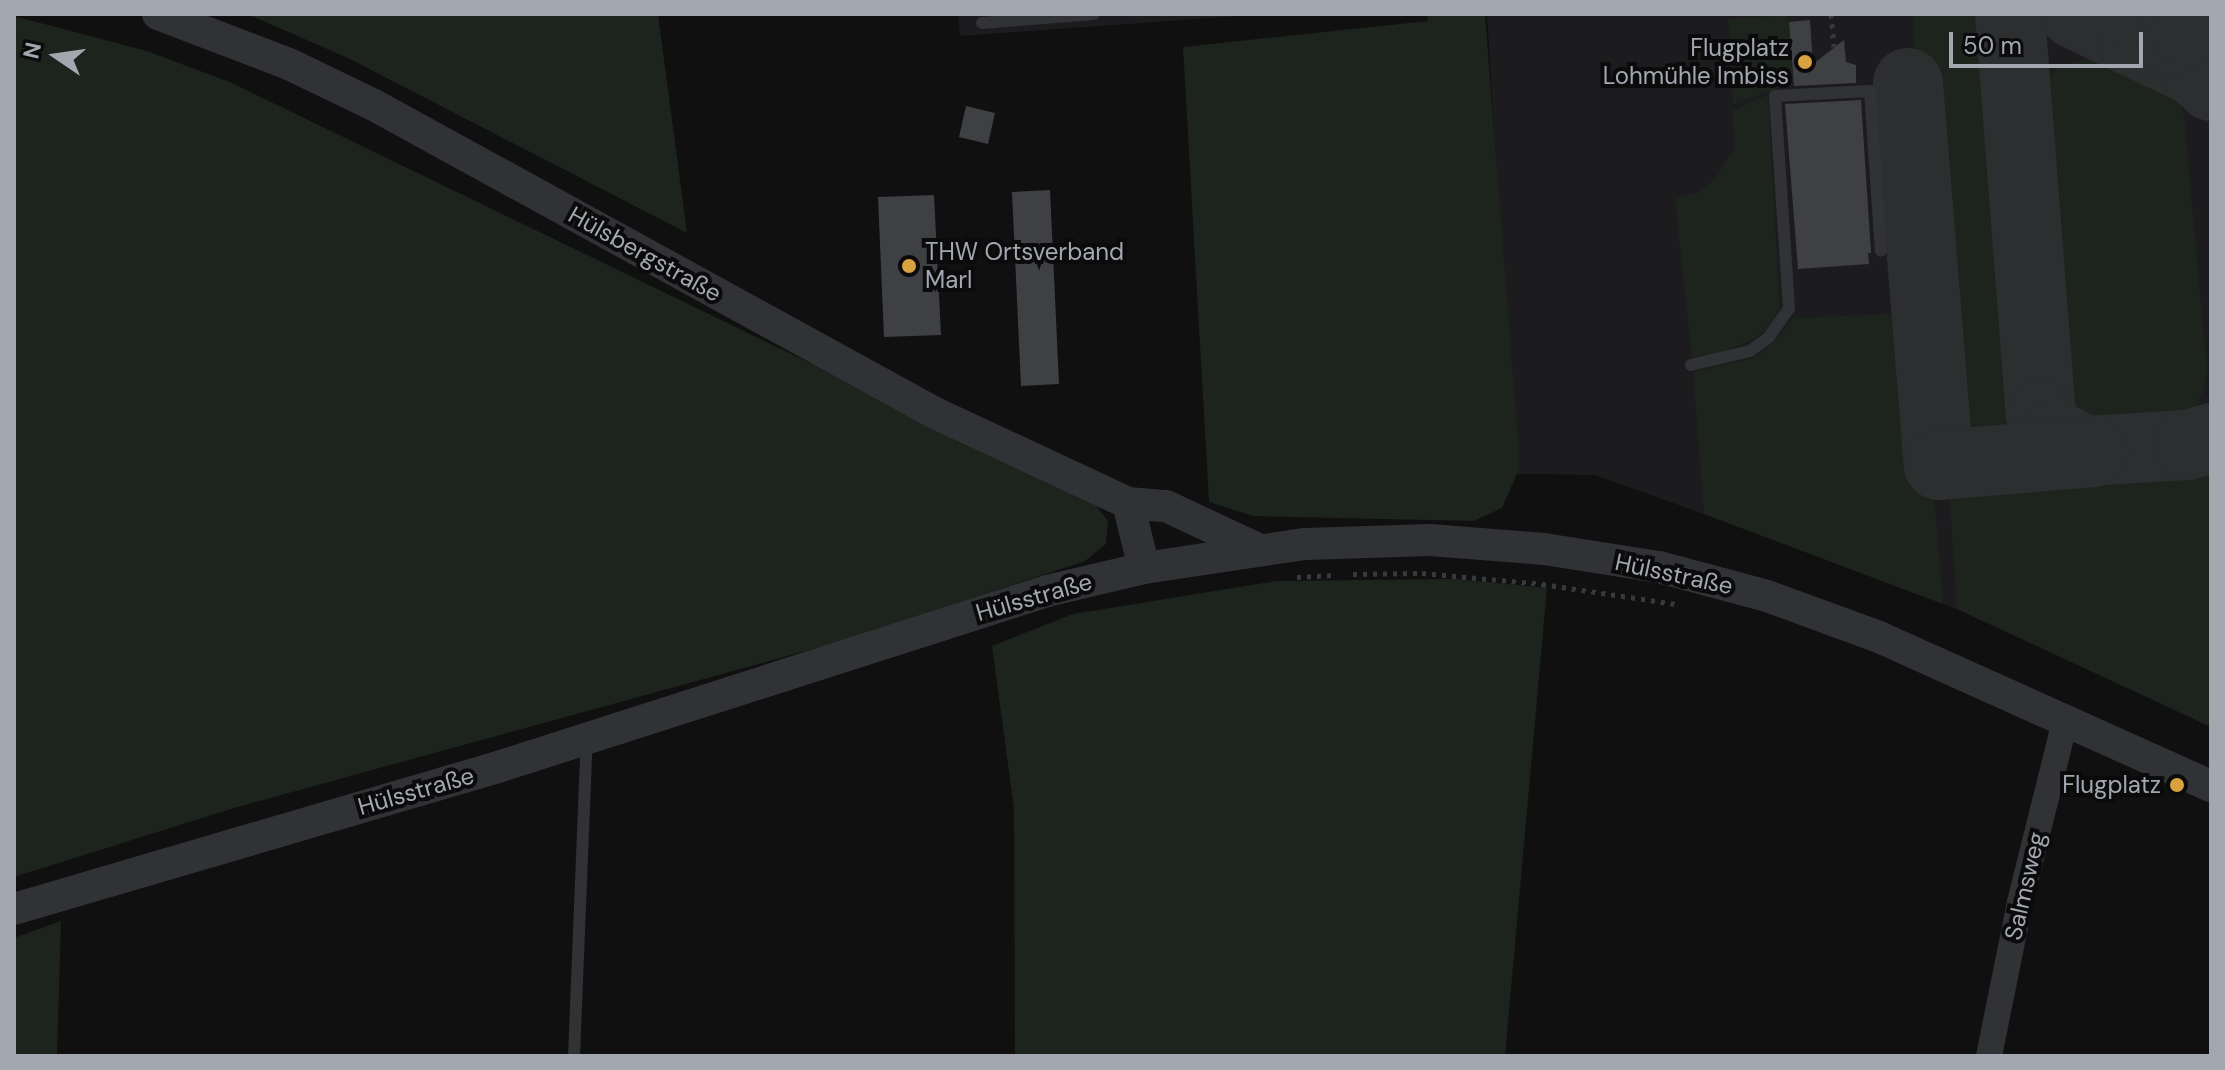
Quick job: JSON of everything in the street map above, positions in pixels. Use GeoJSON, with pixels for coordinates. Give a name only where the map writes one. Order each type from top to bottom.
{"type":"FeatureCollection","features":[{"type":"Feature","properties":{"kind":"street","name":"Hülsbergstraße"},"geometry":{"type":"LineString","coordinates":[[158,14],[289,64],[374,105],[935,413],[1128,503],[1166,506],[1258,549]]}},
{"type":"Feature","properties":{"kind":"street"},"geometry":{"type":"LineString","coordinates":[[1128,503],[1144,568]]}},
{"type":"Feature","properties":{"kind":"street","name":"Hülsstraße"},"geometry":{"type":"LineString","coordinates":[[14,909],[483,771],[1047,591],[1144,568],[1258,549],[1430,540],[1544,549],[1659,567],[1767,596],[1879,637],[2066,718],[2211,786]]}},
{"type":"Feature","properties":{"kind":"street","name":"Salmsweg"},"geometry":{"type":"LineString","coordinates":[[1989,1056],[2020,902],[2066,718]]}},
{"type":"Feature","properties":{"kind":"lane"},"geometry":{"type":"LineString","coordinates":[[982,23],[1094,14]]}},
{"type":"Feature","properties":{"kind":"lane"},"geometry":{"type":"LineString","coordinates":[[1691,365],[1750,351],[1769,337],[1789,308],[1775,96],[1870,91],[1881,251]]}},
{"type":"Feature","properties":{"kind":"lane"},"geometry":{"type":"LineString","coordinates":[[574,1056],[586,754],[583,737]]}},
{"type":"Feature","properties":{"kind":"path"},"geometry":{"type":"LineString","coordinates":[[1831,14],[1834,47]]}},
{"type":"Feature","properties":{"kind":"path"},"geometry":{"type":"LineString","coordinates":[[1282,578],[1422,573],[1542,584],[1684,606]]}},
{"type":"Feature","properties":{"kind":"shaded area"},"geometry":{"type":"Polygon","coordinates":[[[247,14],[658,14],[687,233],[348,58],[247,14]]]}},
{"type":"Feature","properties":{"kind":"shaded area"},"geometry":{"type":"Polygon","coordinates":[[[958,14],[1267,14],[960,36],[958,14]]]}},
{"type":"Feature","properties":{"kind":"shaded area"},"geometry":{"type":"Polygon","coordinates":[[[1427,14],[1485,14],[1520,467],[1502,508],[1474,521],[1253,516],[1209,502],[1183,47],[1428,21],[1427,14]]]}},
{"type":"Feature","properties":{"kind":"shaded area"},"geometry":{"type":"Polygon","coordinates":[[[1487,14],[2211,14],[2211,727],[1957,609],[1704,514],[1595,475],[1515,474],[1487,14]]]}},
{"type":"Feature","properties":{"kind":"shaded area"},"geometry":{"type":"Polygon","coordinates":[[[1912,14],[1989,14],[1994,24],[2025,429],[2013,444],[1960,449],[1953,448],[1945,440],[1912,14]]]}},
{"type":"Feature","properties":{"kind":"shaded area"},"geometry":{"type":"Polygon","coordinates":[[[1788,15],[1793,83],[1733,104],[1728,19],[1788,15]]]}},
{"type":"Feature","properties":{"kind":"shaded area"},"geometry":{"type":"Polygon","coordinates":[[[14,16],[147,51],[232,83],[1091,499],[1108,521],[1106,544],[1085,561],[842,641],[234,808],[14,877],[14,16]]]}},
{"type":"Feature","properties":{"kind":"shaded area"},"geometry":{"type":"Polygon","coordinates":[[[2086,59],[2113,64],[2163,87],[2180,103],[2184,114],[2207,371],[2203,392],[2192,412],[2174,427],[2105,435],[2085,430],[2068,419],[2056,402],[2050,381],[2033,108],[2037,93],[2057,68],[2086,59]]]}},
{"type":"Feature","properties":{"kind":"shaded area"},"geometry":{"type":"Polygon","coordinates":[[[1768,95],[1780,308],[1770,325],[1754,339],[1718,354],[1692,358],[1675,199],[1698,192],[1714,180],[1735,149],[1732,111],[1768,95]]]}},
{"type":"Feature","properties":{"kind":"shaded area"},"geometry":{"type":"Polygon","coordinates":[[[1915,313],[1920,329],[1943,604],[1704,514],[1693,372],[1754,358],[1775,341],[1793,318],[1915,313]]]}},
{"type":"Feature","properties":{"kind":"shaded area"},"geometry":{"type":"Polygon","coordinates":[[[2211,458],[2211,727],[1957,609],[1949,489],[1953,481],[2211,458]]]}},
{"type":"Feature","properties":{"kind":"shaded area"},"geometry":{"type":"Polygon","coordinates":[[[1455,579],[1547,588],[1505,1056],[1015,1056],[1014,809],[992,646],[1073,614],[1276,581],[1455,579]]]}},
{"type":"Feature","properties":{"kind":"shaded area"},"geometry":{"type":"Polygon","coordinates":[[[61,921],[57,1056],[14,1056],[14,938],[61,921]]]}},
{"type":"Feature","properties":{"kind":"building"},"geometry":{"type":"Polygon","coordinates":[[[1810,20],[1813,64],[1844,40],[1846,62],[1856,65],[1856,83],[1794,86],[1789,22],[1810,20]]]}},
{"type":"Feature","properties":{"kind":"building"},"geometry":{"type":"Polygon","coordinates":[[[1861,100],[1871,253],[1868,253],[1869,264],[1798,269],[1785,104],[1861,100]]]}},
{"type":"Feature","properties":{"kind":"building"},"geometry":{"type":"Polygon","coordinates":[[[966,106],[995,113],[988,144],[959,137],[966,106]]]}},
{"type":"Feature","properties":{"kind":"building"},"geometry":{"type":"Polygon","coordinates":[[[1050,190],[1059,384],[1021,386],[1012,192],[1050,190]]]}},
{"type":"Feature","properties":{"kind":"building","name":"THW Ortsverband Marl"},"geometry":{"type":"Polygon","coordinates":[[[934,195],[941,335],[884,337],[878,197],[934,195]]]}},
{"type":"Feature","properties":{"kind":"taxiway"},"geometry":{"type":"LineString","coordinates":[[2010,14],[2041,415],[2053,434],[2086,451],[2187,445],[2211,438]]}},
{"type":"Feature","properties":{"kind":"taxiway"},"geometry":{"type":"LineString","coordinates":[[2075,14],[2195,71],[2211,86]]}},
{"type":"Feature","properties":{"kind":"taxiway"},"geometry":{"type":"LineString","coordinates":[[2131,41],[2154,44],[2171,40],[2186,31],[2201,14]]}},
{"type":"Feature","properties":{"kind":"taxiway"},"geometry":{"type":"LineString","coordinates":[[1908,83],[1939,465],[2093,452]]}},
{"type":"Feature","properties":{"kind":"place","name":"Flugplatz Lohmühle Imbiss"},"geometry":{"type":"Point","coordinates":[1805,62]}},
{"type":"Feature","properties":{"kind":"place","name":"THW Ortsverband Marl"},"geometry":{"type":"Point","coordinates":[909,266]}},
{"type":"Feature","properties":{"kind":"place","name":"Flugplatz"},"geometry":{"type":"Point","coordinates":[2177,785]}}]}
